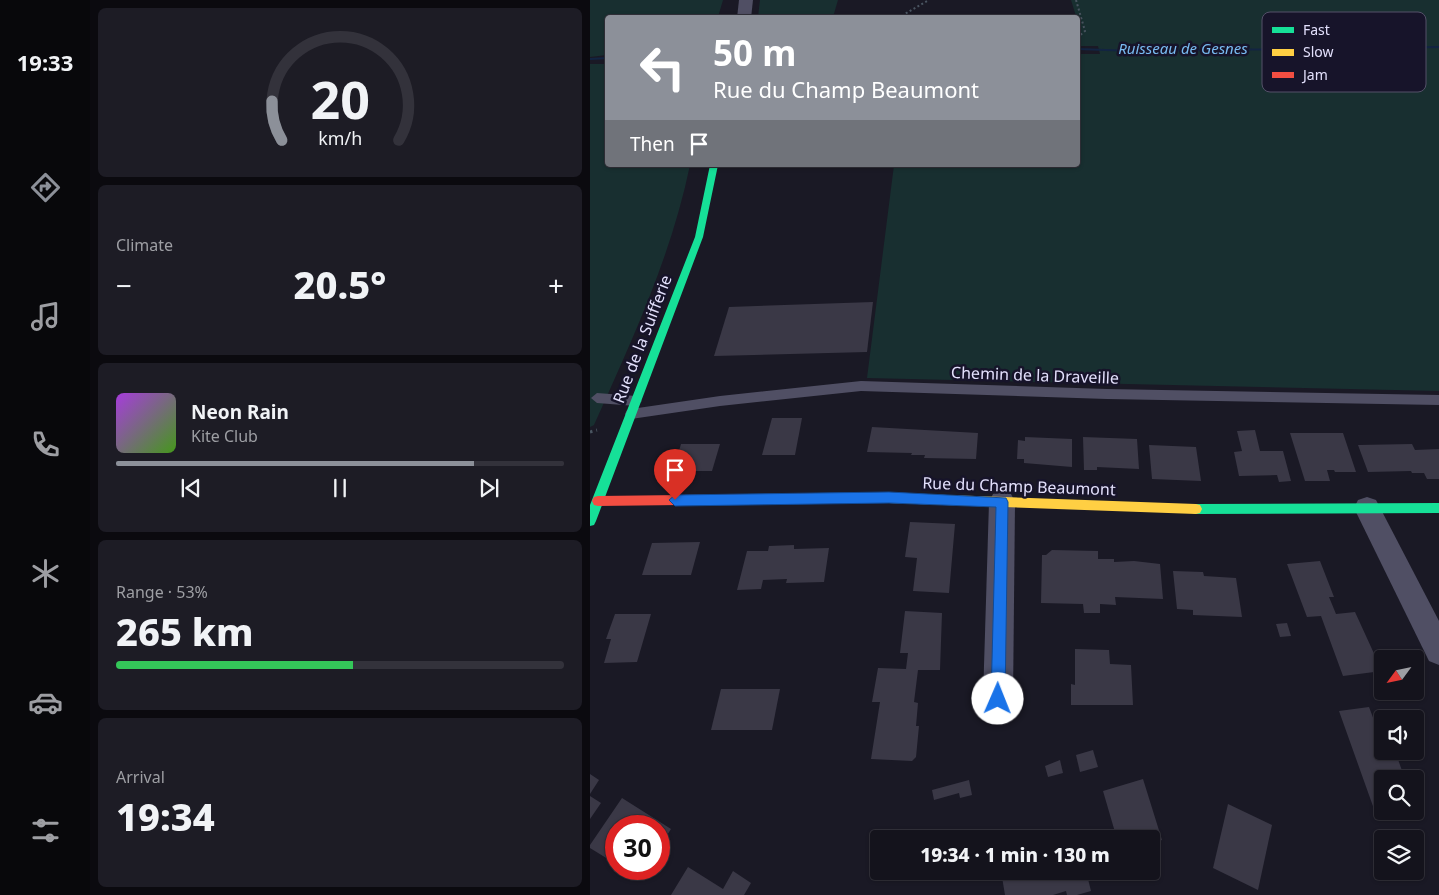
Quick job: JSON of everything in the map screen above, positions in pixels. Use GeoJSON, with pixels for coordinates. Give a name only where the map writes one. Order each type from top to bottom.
{"type":"FeatureCollection","features":[{"type":"Feature","properties":{"kind":"street"},"geometry":{"type":"LineString","coordinates":[[744,15],[746,0]]}},
{"type":"Feature","properties":{"kind":"street","name":"Rue de la Suifferie"},"geometry":{"type":"LineString","coordinates":[[590,521],[699,236],[714,167]]}},
{"type":"Feature","properties":{"kind":"street","name":"Rue du Champ Beaumont"},"geometry":{"type":"LineString","coordinates":[[598,501],[889,498],[1230,510],[1439,508]]}},
{"type":"Feature","properties":{"kind":"street"},"geometry":{"type":"LineString","coordinates":[[998,699],[1002,502]]}},
{"type":"Feature","properties":{"kind":"street"},"geometry":{"type":"LineString","coordinates":[[1367,508],[1439,651]]}},
{"type":"Feature","properties":{"kind":"lane","name":"Chemin de la Draveille"},"geometry":{"type":"LineString","coordinates":[[631,414],[720,401],[861,386],[1107,394],[1439,400]]}},
{"type":"Feature","properties":{"kind":"lane"},"geometry":{"type":"LineString","coordinates":[[597,398],[636,401]]}},
{"type":"Feature","properties":{"kind":"path"},"geometry":{"type":"LineString","coordinates":[[903,15],[929,0]]}},
{"type":"Feature","properties":{"kind":"path"},"geometry":{"type":"LineString","coordinates":[[1076,0],[1085,31],[1080,35]]}},
{"type":"Feature","properties":{"kind":"green space"},"geometry":{"type":"Polygon","coordinates":[[[590,0],[723,0],[719,15],[605,15],[605,55],[590,57],[590,0]]]}},
{"type":"Feature","properties":{"kind":"green space"},"geometry":{"type":"Polygon","coordinates":[[[760,0],[838,0],[834,15],[758,15],[760,0]]]}},
{"type":"Feature","properties":{"kind":"green space"},"geometry":{"type":"Polygon","coordinates":[[[1071,0],[1439,0],[1439,391],[867,378],[894,167],[1080,167],[1080,54],[1100,54],[1098,46],[1080,46],[1080,15],[1076,15],[1071,0]]]}},
{"type":"Feature","properties":{"kind":"green space"},"geometry":{"type":"Polygon","coordinates":[[[590,64],[605,64],[605,167],[690,167],[672,232],[649,298],[594,425],[590,427],[590,64]]]}},
{"type":"Feature","properties":{"kind":"building"},"geometry":{"type":"Polygon","coordinates":[[[873,302],[867,352],[714,356],[729,307],[873,302]]]}},
{"type":"Feature","properties":{"kind":"building"},"geometry":{"type":"Polygon","coordinates":[[[772,418],[802,418],[795,455],[762,455],[772,418]]]}},
{"type":"Feature","properties":{"kind":"building"},"geometry":{"type":"Polygon","coordinates":[[[872,427],[978,433],[976,459],[924,458],[925,455],[911,455],[912,453],[867,452],[872,427]]]}},
{"type":"Feature","properties":{"kind":"building"},"geometry":{"type":"Polygon","coordinates":[[[1255,430],[1260,451],[1283,451],[1291,481],[1279,482],[1277,475],[1239,476],[1234,452],[1242,451],[1237,431],[1255,430]]]}},
{"type":"Feature","properties":{"kind":"building"},"geometry":{"type":"Polygon","coordinates":[[[1290,433],[1343,433],[1356,472],[1327,470],[1330,481],[1305,481],[1290,433]]]}},
{"type":"Feature","properties":{"kind":"building"},"geometry":{"type":"Polygon","coordinates":[[[1025,437],[1072,439],[1072,467],[1024,463],[1024,459],[1017,459],[1018,440],[1025,441],[1025,437]]]}},
{"type":"Feature","properties":{"kind":"building"},"geometry":{"type":"Polygon","coordinates":[[[1083,437],[1137,439],[1139,469],[1097,467],[1097,470],[1084,470],[1083,437]]]}},
{"type":"Feature","properties":{"kind":"building"},"geometry":{"type":"Polygon","coordinates":[[[681,444],[720,444],[712,471],[673,471],[681,444]]]}},
{"type":"Feature","properties":{"kind":"building"},"geometry":{"type":"Polygon","coordinates":[[[1412,444],[1415,450],[1439,449],[1439,479],[1427,479],[1424,473],[1412,473],[1411,471],[1368,472],[1358,445],[1412,444]]]}},
{"type":"Feature","properties":{"kind":"building"},"geometry":{"type":"Polygon","coordinates":[[[1149,445],[1196,447],[1201,481],[1152,479],[1149,445]]]}},
{"type":"Feature","properties":{"kind":"building"},"geometry":{"type":"Polygon","coordinates":[[[910,522],[955,524],[949,593],[913,591],[917,558],[905,557],[910,522]]]}},
{"type":"Feature","properties":{"kind":"building"},"geometry":{"type":"Polygon","coordinates":[[[700,542],[691,575],[642,575],[652,543],[700,542]]]}},
{"type":"Feature","properties":{"kind":"building"},"geometry":{"type":"Polygon","coordinates":[[[794,545],[794,549],[829,548],[824,582],[786,583],[787,579],[763,580],[761,589],[737,590],[747,551],[768,551],[769,546],[794,545]]]}},
{"type":"Feature","properties":{"kind":"building"},"geometry":{"type":"Polygon","coordinates":[[[1052,550],[1098,551],[1098,559],[1114,559],[1114,562],[1134,561],[1160,564],[1163,599],[1115,597],[1116,605],[1100,604],[1100,613],[1084,613],[1083,604],[1041,603],[1042,555],[1046,555],[1052,550]]]}},
{"type":"Feature","properties":{"kind":"building"},"geometry":{"type":"Polygon","coordinates":[[[1320,561],[1334,597],[1329,597],[1336,614],[1355,612],[1374,654],[1374,672],[1343,676],[1321,616],[1307,617],[1287,564],[1320,561]]]}},
{"type":"Feature","properties":{"kind":"building"},"geometry":{"type":"Polygon","coordinates":[[[1173,571],[1203,572],[1204,576],[1236,578],[1242,617],[1193,615],[1193,610],[1177,609],[1173,571]]]}},
{"type":"Feature","properties":{"kind":"building"},"geometry":{"type":"Polygon","coordinates":[[[905,611],[942,613],[940,670],[918,670],[914,702],[918,703],[916,726],[919,726],[916,757],[912,761],[871,759],[880,702],[872,702],[878,668],[906,669],[908,653],[900,653],[905,611]]]}},
{"type":"Feature","properties":{"kind":"building"},"geometry":{"type":"Polygon","coordinates":[[[615,614],[651,614],[637,662],[604,663],[611,639],[606,639],[615,614]]]}},
{"type":"Feature","properties":{"kind":"building"},"geometry":{"type":"Polygon","coordinates":[[[1287,623],[1291,636],[1280,637],[1276,624],[1287,623]]]}},
{"type":"Feature","properties":{"kind":"building"},"geometry":{"type":"Polygon","coordinates":[[[1075,649],[1109,650],[1110,664],[1131,665],[1133,705],[1071,705],[1071,684],[1075,685],[1075,649]]]}},
{"type":"Feature","properties":{"kind":"building"},"geometry":{"type":"Polygon","coordinates":[[[721,689],[780,689],[772,730],[711,730],[721,689]]]}},
{"type":"Feature","properties":{"kind":"building"},"geometry":{"type":"Polygon","coordinates":[[[1369,707],[1374,720],[1374,760],[1398,760],[1402,770],[1374,770],[1374,809],[1339,711],[1369,707]]]}},
{"type":"Feature","properties":{"kind":"building"},"geometry":{"type":"Polygon","coordinates":[[[1093,750],[1098,767],[1080,772],[1076,755],[1093,750]]]}},
{"type":"Feature","properties":{"kind":"building"},"geometry":{"type":"Polygon","coordinates":[[[1060,760],[1063,773],[1048,777],[1045,766],[1060,760]]]}},
{"type":"Feature","properties":{"kind":"building"},"geometry":{"type":"Polygon","coordinates":[[[590,774],[599,780],[590,794],[590,774]]]}},
{"type":"Feature","properties":{"kind":"building"},"geometry":{"type":"Polygon","coordinates":[[[1143,779],[1159,830],[1114,830],[1103,791],[1143,779]]]}},
{"type":"Feature","properties":{"kind":"building"},"geometry":{"type":"Polygon","coordinates":[[[969,780],[972,795],[960,798],[959,793],[934,800],[932,790],[969,780]]]}},
{"type":"Feature","properties":{"kind":"building"},"geometry":{"type":"Polygon","coordinates":[[[590,796],[601,803],[590,819],[590,796]]]}},
{"type":"Feature","properties":{"kind":"building"},"geometry":{"type":"Polygon","coordinates":[[[622,798],[649,815],[610,815],[622,798]]]}},
{"type":"Feature","properties":{"kind":"building"},"geometry":{"type":"Polygon","coordinates":[[[1228,804],[1272,825],[1258,890],[1213,868],[1228,804]]]}},
{"type":"Feature","properties":{"kind":"building"},"geometry":{"type":"Polygon","coordinates":[[[605,823],[605,857],[590,848],[590,845],[605,823]]]}},
{"type":"Feature","properties":{"kind":"building"},"geometry":{"type":"Polygon","coordinates":[[[688,867],[723,889],[733,871],[751,883],[744,895],[671,895],[688,867]]]}},
{"type":"Feature","properties":{"kind":"building"},"geometry":{"type":"Polygon","coordinates":[[[1002,880],[1088,880],[1091,891],[1077,895],[1067,895],[1066,891],[1053,895],[1005,895],[1002,880]]]}},
{"type":"Feature","properties":{"kind":"waterway","name":"Ruisseau de Gesnes"},"geometry":{"type":"LineString","coordinates":[[1426,47],[1439,47]]}},
{"type":"Feature","properties":{"kind":"waterway","name":"Ruisseau de Gesnes"},"geometry":{"type":"LineString","coordinates":[[1080,49],[1134,51],[1262,49]]}},
{"type":"Feature","properties":{"kind":"waterway","name":"Ruisseau de Gesnes"},"geometry":{"type":"LineString","coordinates":[[590,59],[605,58]]}},
{"type":"Feature","properties":{"kind":"traffic: fast"},"geometry":{"type":"LineString","coordinates":[[590,521],[699,237],[714,167]]}},
{"type":"Feature","properties":{"kind":"traffic: fast"},"geometry":{"type":"LineString","coordinates":[[1196,509],[1439,508]]}},
{"type":"Feature","properties":{"kind":"traffic: slow"},"geometry":{"type":"LineString","coordinates":[[842,498],[1196,509]]}},
{"type":"Feature","properties":{"kind":"traffic: jam"},"geometry":{"type":"LineString","coordinates":[[598,501],[842,498]]}},
{"type":"Feature","properties":{"kind":"route"},"geometry":{"type":"LineString","coordinates":[[675,500],[889,498],[1002,502],[998,699]]}}]}
